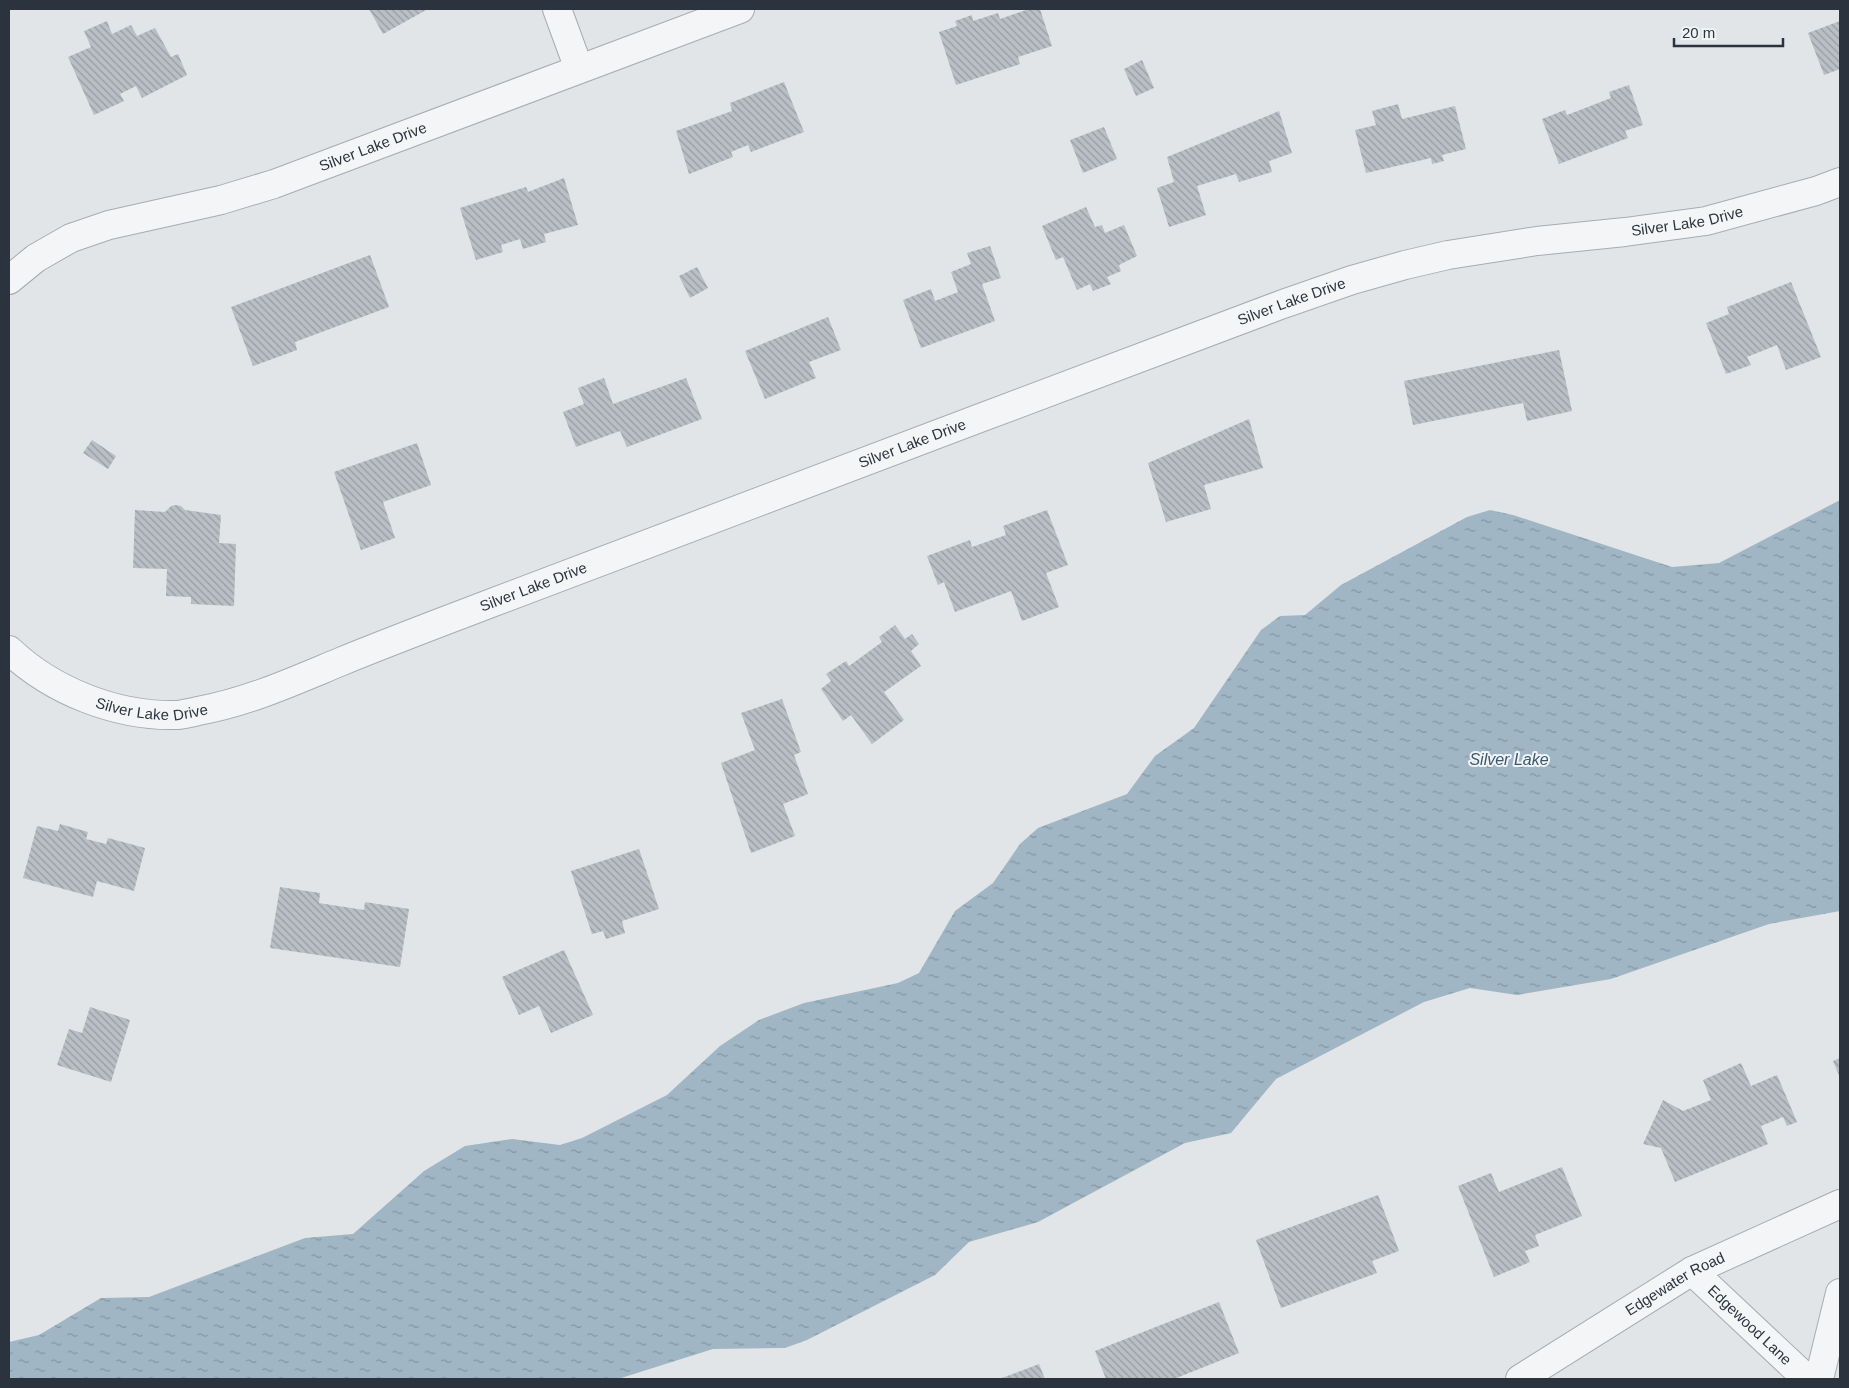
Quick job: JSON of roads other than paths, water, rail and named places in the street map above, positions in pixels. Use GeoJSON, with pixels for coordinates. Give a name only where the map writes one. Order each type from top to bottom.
{"type":"FeatureCollection","features":[{"type":"Feature","properties":{"kind":"street"},"geometry":{"type":"LineString","coordinates":[[557,9],[579,69]]}},
{"type":"Feature","properties":{"kind":"street","name":"Silver Lake Drive"},"geometry":{"type":"LineString","coordinates":[[9,280],[36,258],[80,235],[109,224],[221,200],[274,184],[740,9]]}},
{"type":"Feature","properties":{"kind":"street","name":"Silver Lake Drive"},"geometry":{"type":"LineString","coordinates":[[9,650],[20,660],[55,684],[94,701],[135,712],[178,715],[220,708],[262,694],[396,639],[760,500],[1283,304],[1352,280],[1405,265],[1492,248],[1706,221],[1816,191],[1840,182]]}},
{"type":"Feature","properties":{"kind":"street","name":"Edgewater Road"},"geometry":{"type":"LineString","coordinates":[[1520,1379],[1692,1271],[1840,1204]]}},
{"type":"Feature","properties":{"kind":"street","name":"Edgewood Lane"},"geometry":{"type":"LineString","coordinates":[[1692,1271],[1807,1379]]}},
{"type":"Feature","properties":{"kind":"street"},"geometry":{"type":"LineString","coordinates":[[1819,1379],[1840,1293]]}},
{"type":"Feature","properties":{"kind":"water","name":"Silver Lake"},"geometry":{"type":"Polygon","coordinates":[[[1840,500],[1840,911],[1769,924],[1611,979],[1517,995],[1470,988],[1424,1002],[1276,1079],[1231,1133],[1185,1143],[1038,1222],[969,1242],[935,1275],[807,1340],[785,1348],[713,1349],[618,1379],[9,1379],[9,1342],[39,1335],[101,1298],[149,1297],[305,1238],[353,1234],[424,1171],[465,1146],[512,1139],[560,1145],[582,1138],[667,1095],[720,1046],[759,1020],[804,1003],[898,983],[919,973],[955,911],[993,883],[1020,844],[1038,828],[1127,794],[1155,756],[1194,728],[1261,630],[1280,616],[1305,615],[1341,585],[1467,517],[1490,510],[1513,515],[1672,567],[1719,563],[1840,500]]]}}]}
